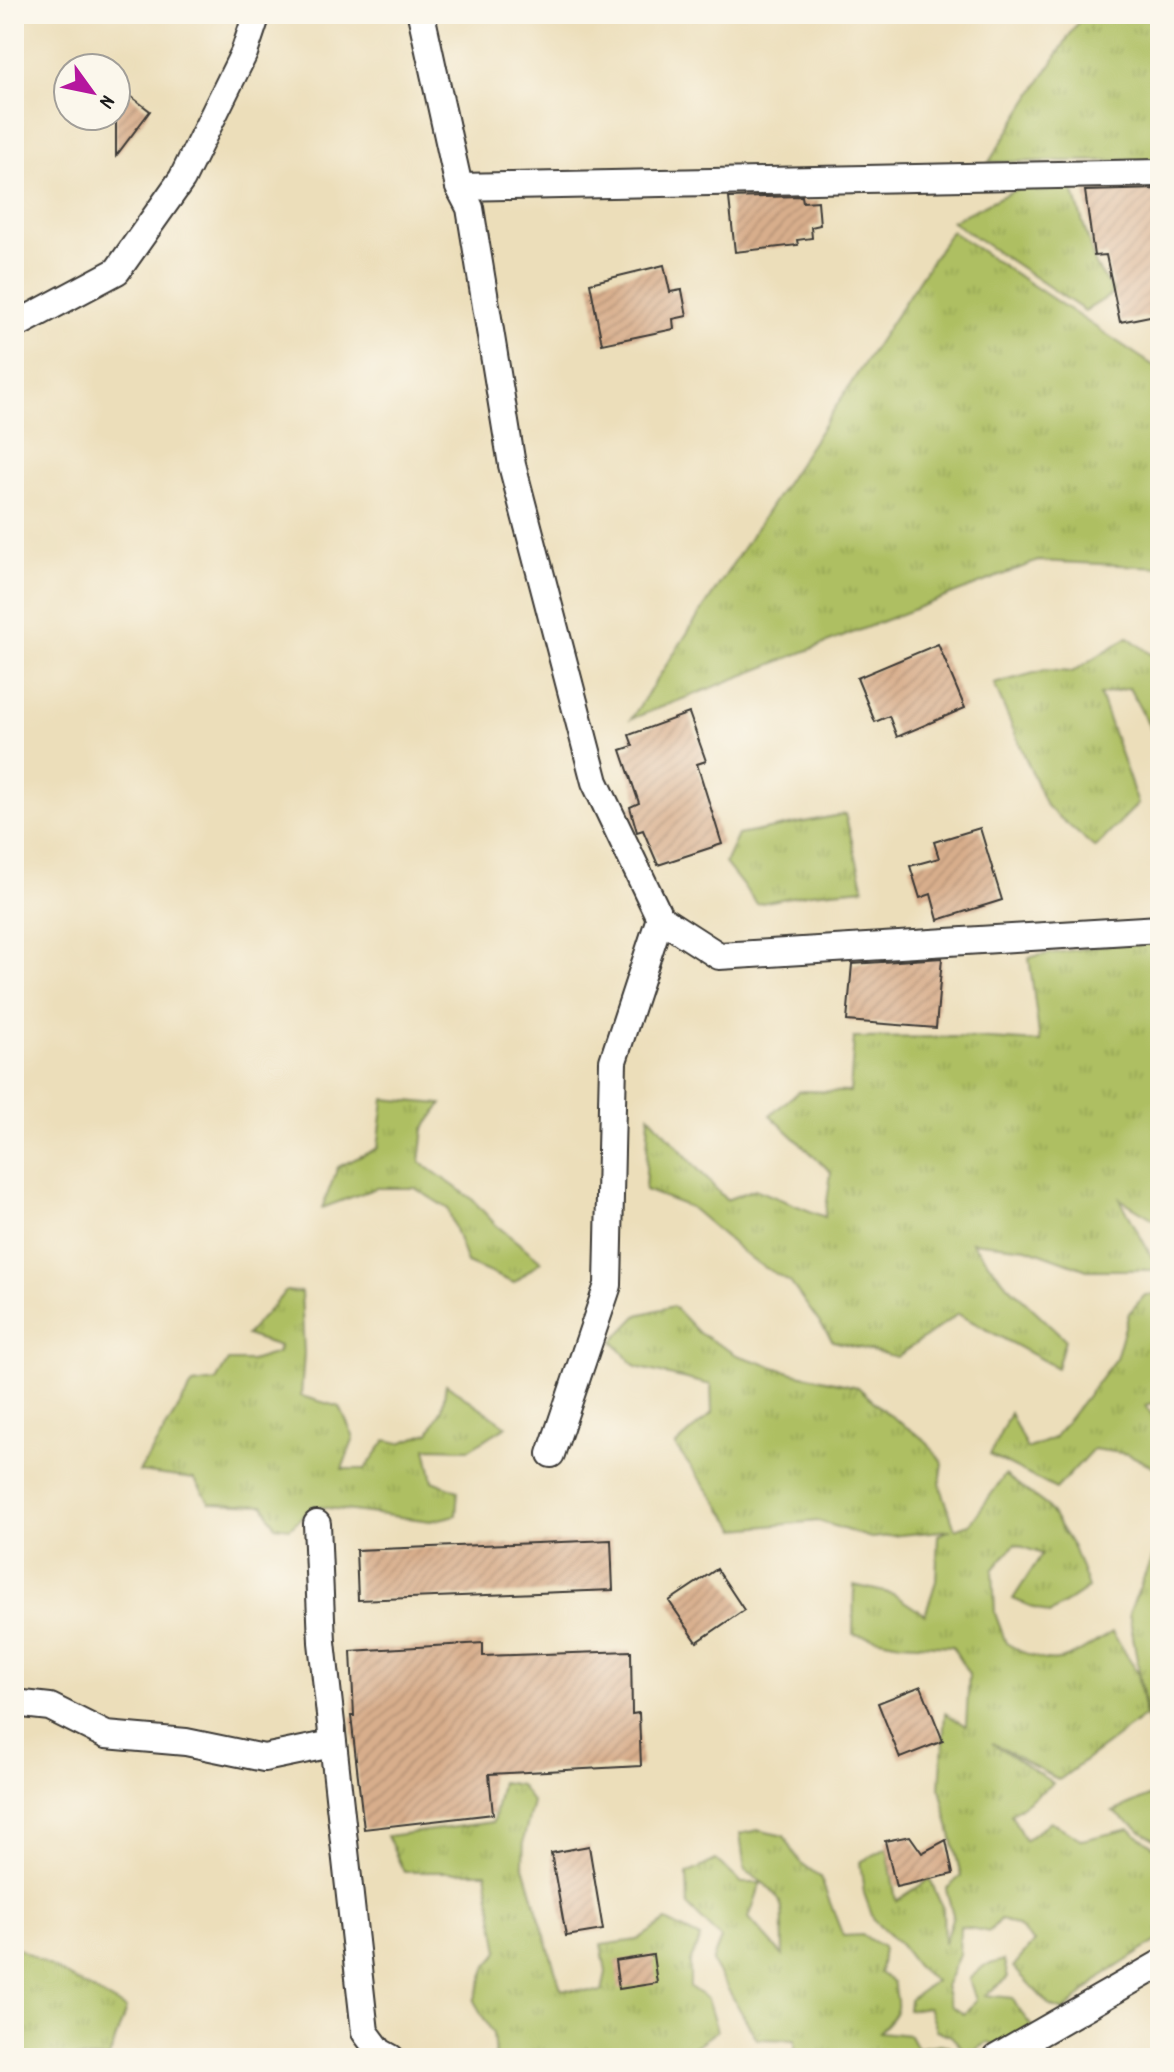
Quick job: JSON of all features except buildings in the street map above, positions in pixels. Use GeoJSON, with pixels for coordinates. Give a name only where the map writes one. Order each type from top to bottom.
{"type":"FeatureCollection","features":[{"type":"Feature","properties":{"kind":"street"},"geometry":{"type":"LineString","coordinates":[[14,326],[117,271],[182,179],[244,53],[257,14]]}},
{"type":"Feature","properties":{"kind":"street"},"geometry":{"type":"LineString","coordinates":[[421,14],[459,187],[470,208],[512,465],[556,641],[595,782],[660,918],[719,956],[1160,929]]}},
{"type":"Feature","properties":{"kind":"street"},"geometry":{"type":"LineString","coordinates":[[459,187],[1160,173]]}},
{"type":"Feature","properties":{"kind":"street"},"geometry":{"type":"LineString","coordinates":[[551,1454],[608,1285],[613,1061],[660,918]]}},
{"type":"Feature","properties":{"kind":"street"},"geometry":{"type":"LineString","coordinates":[[317,1524],[322,1642],[365,2032],[380,2052],[391,2058]]}},
{"type":"Feature","properties":{"kind":"street"},"geometry":{"type":"LineString","coordinates":[[14,1703],[50,1707],[106,1735],[186,1742],[264,1758],[332,1744]]}},
{"type":"Feature","properties":{"kind":"street"},"geometry":{"type":"LineString","coordinates":[[996,2058],[1160,1964]]}},
{"type":"Feature","properties":{"kind":"green space"},"geometry":{"type":"Polygon","coordinates":[[[1083,14],[1160,14],[1160,160],[989,162],[1083,14]]]}},
{"type":"Feature","properties":{"kind":"green space"},"geometry":{"type":"Polygon","coordinates":[[[1072,186],[1096,266],[1114,293],[1085,311],[951,221],[1017,189],[1072,186]]]}},
{"type":"Feature","properties":{"kind":"green space"},"geometry":{"type":"Polygon","coordinates":[[[951,231],[1160,370],[1160,567],[1038,561],[631,719],[951,231]]]}},
{"type":"Feature","properties":{"kind":"green space"},"geometry":{"type":"Polygon","coordinates":[[[1128,637],[1160,661],[1160,746],[1129,688],[1100,695],[1138,804],[1095,848],[1046,806],[994,684],[1045,670],[1072,672],[1128,637]]]}},
{"type":"Feature","properties":{"kind":"green space"},"geometry":{"type":"Polygon","coordinates":[[[845,814],[864,888],[811,893],[757,904],[725,863],[738,835],[845,814]]]}},
{"type":"Feature","properties":{"kind":"green space"},"geometry":{"type":"Polygon","coordinates":[[[1160,937],[1160,1228],[1155,1220],[1120,1199],[1159,1270],[1087,1270],[1027,1248],[971,1242],[1004,1281],[1065,1339],[1057,1368],[958,1314],[897,1357],[833,1341],[790,1282],[752,1260],[690,1207],[645,1190],[649,1115],[726,1200],[755,1189],[825,1217],[831,1172],[770,1115],[799,1091],[850,1092],[854,1038],[956,1037],[1040,1042],[1029,957],[1160,937]]]}},
{"type":"Feature","properties":{"kind":"green space"},"geometry":{"type":"Polygon","coordinates":[[[384,1099],[442,1104],[424,1129],[420,1162],[471,1198],[496,1225],[541,1261],[514,1283],[467,1263],[448,1209],[415,1188],[376,1188],[322,1208],[338,1167],[378,1148],[384,1099]]]}},
{"type":"Feature","properties":{"kind":"green space"},"geometry":{"type":"Polygon","coordinates":[[[286,1291],[301,1292],[304,1353],[301,1396],[340,1407],[354,1438],[342,1469],[365,1469],[386,1440],[400,1443],[429,1433],[442,1409],[446,1384],[507,1426],[469,1449],[426,1448],[433,1481],[458,1491],[456,1515],[431,1521],[313,1506],[290,1528],[275,1526],[264,1505],[210,1503],[194,1479],[139,1472],[193,1384],[216,1381],[228,1361],[251,1361],[277,1353],[279,1346],[246,1335],[286,1291]]]}},
{"type":"Feature","properties":{"kind":"green space"},"geometry":{"type":"Polygon","coordinates":[[[1160,1294],[1160,1401],[1145,1405],[1160,1426],[1160,1470],[1128,1454],[1093,1449],[1056,1489],[990,1455],[1010,1413],[1027,1449],[1054,1438],[1116,1358],[1129,1313],[1145,1295],[1160,1294]]]}},
{"type":"Feature","properties":{"kind":"green space"},"geometry":{"type":"Polygon","coordinates":[[[673,1306],[699,1333],[737,1355],[793,1373],[858,1387],[884,1411],[925,1440],[943,1463],[940,1484],[955,1529],[970,1524],[1005,1475],[1047,1506],[1074,1549],[1088,1588],[1049,1614],[1013,1599],[1042,1554],[1015,1544],[993,1570],[995,1613],[1006,1643],[1038,1658],[1061,1660],[1112,1632],[1138,1673],[1145,1716],[1059,1780],[992,1743],[1053,1783],[1011,1814],[1025,1841],[1050,1821],[1082,1840],[1129,1829],[1160,1851],[1160,1939],[1101,1977],[1064,2011],[1050,2006],[1013,1967],[1034,1942],[1017,1926],[1000,1919],[989,1932],[960,1926],[959,1955],[945,1987],[951,2006],[964,2014],[976,2000],[969,1979],[984,1966],[1004,1960],[1008,1978],[985,1995],[1013,1998],[1035,2033],[1034,2047],[1028,2056],[988,2042],[968,2054],[951,2036],[936,2030],[928,2007],[908,2010],[909,2000],[935,1981],[916,1966],[900,1945],[874,1921],[864,1893],[860,1862],[887,1848],[896,1901],[930,1879],[943,1909],[944,1944],[953,1915],[946,1889],[961,1876],[940,1788],[945,1713],[966,1726],[969,1674],[952,1646],[900,1643],[853,1634],[854,1585],[893,1594],[925,1615],[936,1581],[938,1535],[951,1530],[871,1538],[818,1521],[737,1529],[675,1446],[712,1413],[711,1385],[636,1367],[613,1341],[638,1315],[673,1306]]]}},
{"type":"Feature","properties":{"kind":"green space"},"geometry":{"type":"Polygon","coordinates":[[[1153,1555],[1160,1560],[1160,1770],[1153,1753],[1129,1613],[1153,1555]]]}},
{"type":"Feature","properties":{"kind":"green space"},"geometry":{"type":"Polygon","coordinates":[[[501,1782],[520,1785],[533,1803],[524,1837],[523,1863],[561,1989],[602,1992],[606,1972],[601,1945],[637,1940],[666,1921],[700,1938],[690,1962],[690,1987],[707,1999],[717,2031],[688,2051],[689,2058],[495,2058],[493,2034],[474,2001],[487,1966],[499,1952],[486,1872],[404,1872],[387,1836],[493,1822],[501,1782]]]}},
{"type":"Feature","properties":{"kind":"green space"},"geometry":{"type":"Polygon","coordinates":[[[1160,1791],[1160,1843],[1113,1812],[1160,1791]]]}},
{"type":"Feature","properties":{"kind":"green space"},"geometry":{"type":"Polygon","coordinates":[[[757,1830],[784,1836],[800,1862],[820,1877],[843,1936],[862,1935],[883,1947],[880,1973],[893,1982],[897,2005],[894,2015],[879,2032],[910,2035],[917,2048],[940,2044],[950,2046],[947,2058],[795,2058],[795,2040],[757,2039],[712,1962],[721,1939],[688,1906],[687,1874],[716,1860],[742,1883],[761,1883],[749,1918],[783,1956],[781,1904],[770,1889],[745,1871],[740,1834],[757,1830]]]}},
{"type":"Feature","properties":{"kind":"green space"},"geometry":{"type":"Polygon","coordinates":[[[14,1946],[126,2009],[109,2058],[14,2058],[14,1946]]]}}]}
